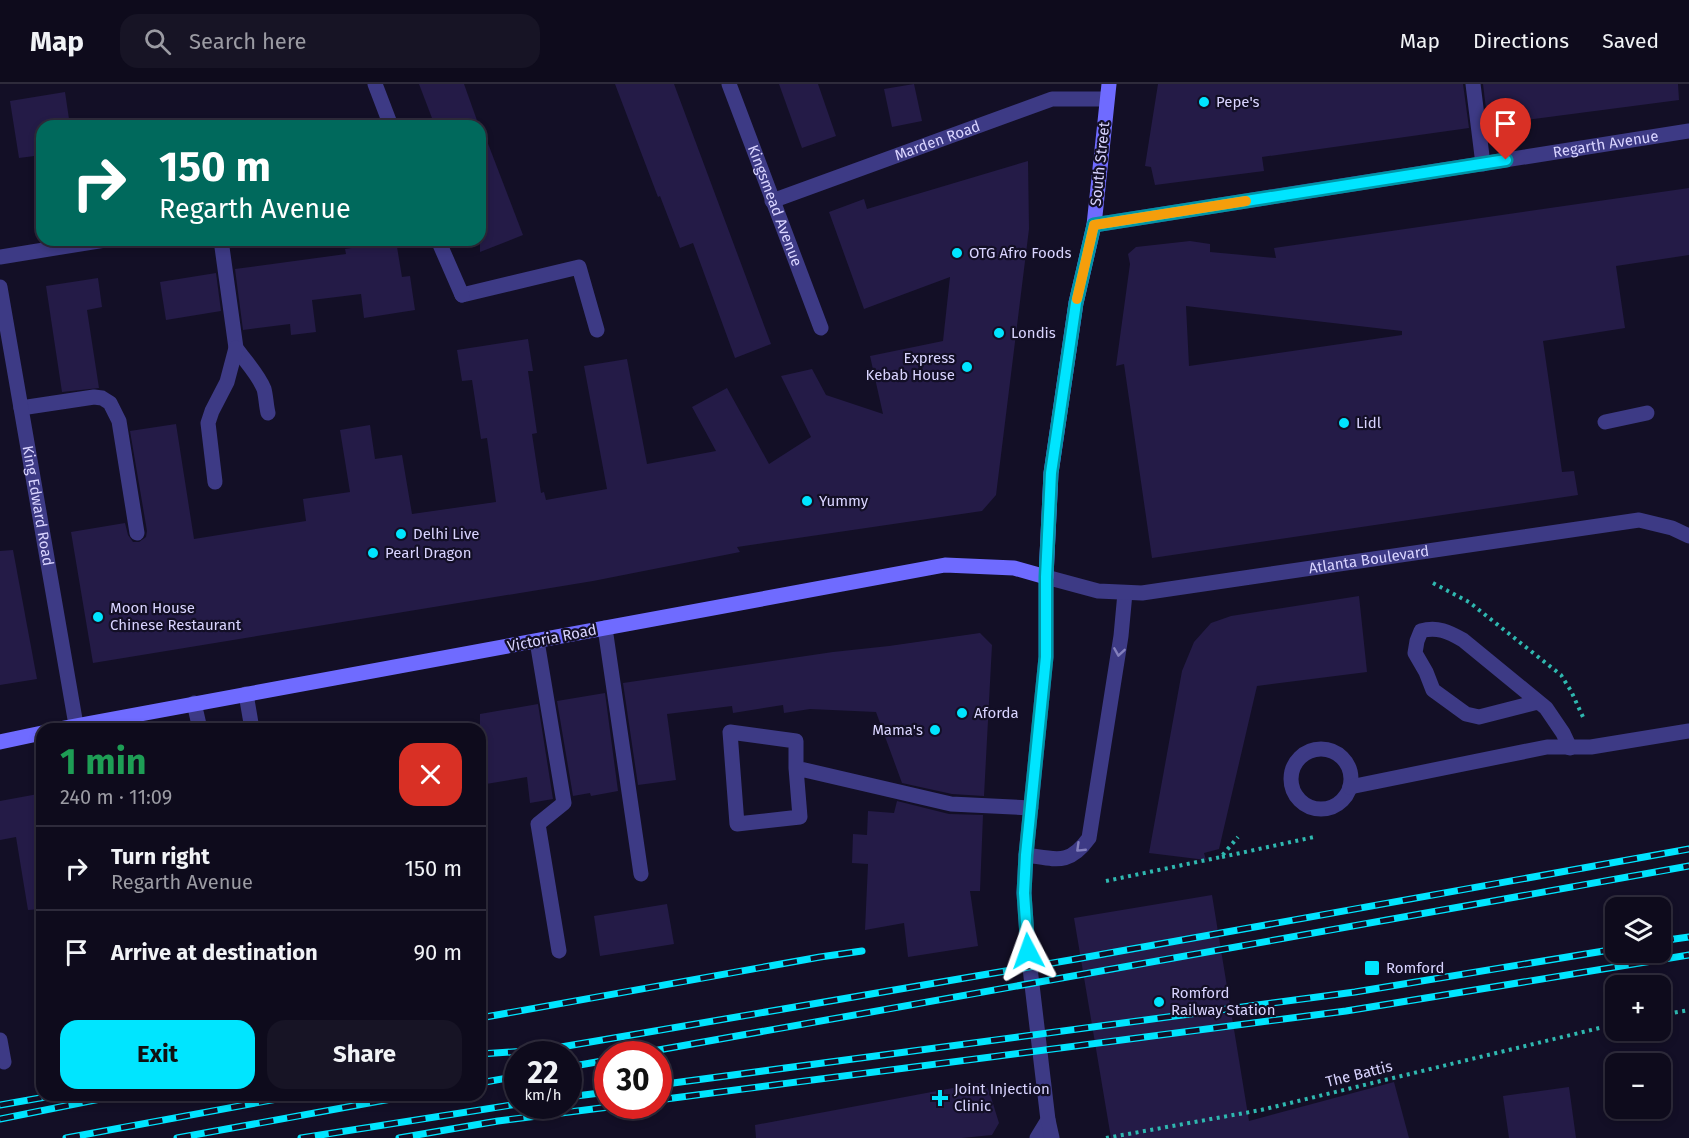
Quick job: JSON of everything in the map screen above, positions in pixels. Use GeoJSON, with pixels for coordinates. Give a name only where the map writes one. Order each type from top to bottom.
{"type":"FeatureCollection","features":[{"type":"Feature","properties":{"kind":"street"},"geometry":{"type":"LineString","coordinates":[[375,84],[389,120]]}},
{"type":"Feature","properties":{"kind":"street","name":"Kingsmead Avenue"},"geometry":{"type":"LineString","coordinates":[[729,84],[820,328]]}},
{"type":"Feature","properties":{"kind":"street"},"geometry":{"type":"LineString","coordinates":[[1473,84],[1483,164]]}},
{"type":"Feature","properties":{"kind":"street","name":"Marden Road"},"geometry":{"type":"LineString","coordinates":[[772,201],[1052,99],[1107,92]]}},
{"type":"Feature","properties":{"kind":"street","name":"South Street"},"geometry":{"type":"LineString","coordinates":[[1053,1138],[1048,1120],[1028,951],[1024,893],[1030,808],[1046,657],[1046,577],[1051,473],[1076,303],[1094,225],[1107,92]]}},
{"type":"Feature","properties":{"kind":"street","name":"Regarth Avenue"},"geometry":{"type":"LineString","coordinates":[[1094,225],[1689,131]]}},
{"type":"Feature","properties":{"kind":"street"},"geometry":{"type":"LineString","coordinates":[[0,257],[68,246]]}},
{"type":"Feature","properties":{"kind":"street"},"geometry":{"type":"LineString","coordinates":[[215,482],[208,423],[227,382],[236,348],[222,246]]}},
{"type":"Feature","properties":{"kind":"street"},"geometry":{"type":"LineString","coordinates":[[441,246],[462,295],[579,267],[597,330]]}},
{"type":"Feature","properties":{"kind":"street","name":"King Edward Road"},"geometry":{"type":"LineString","coordinates":[[0,287],[76,723]]}},
{"type":"Feature","properties":{"kind":"street"},"geometry":{"type":"LineString","coordinates":[[236,348],[257,375],[264,390],[268,413]]}},
{"type":"Feature","properties":{"kind":"street"},"geometry":{"type":"LineString","coordinates":[[21,408],[94,397],[102,398],[110,403],[119,421],[137,533]]}},
{"type":"Feature","properties":{"kind":"street"},"geometry":{"type":"LineString","coordinates":[[1605,422],[1647,412]]}},
{"type":"Feature","properties":{"kind":"street","name":"Atlanta Boulevard"},"geometry":{"type":"LineString","coordinates":[[1046,577],[1098,591],[1142,593],[1639,520],[1672,528],[1689,536]]}},
{"type":"Feature","properties":{"kind":"street","name":"Victoria Road"},"geometry":{"type":"LineString","coordinates":[[87,723],[945,565],[1014,568],[1046,577]]}},
{"type":"Feature","properties":{"kind":"street"},"geometry":{"type":"LineString","coordinates":[[1026,855],[1058,859],[1070,857],[1079,852],[1089,838],[1121,636],[1125,593]]}},
{"type":"Feature","properties":{"kind":"street"},"geometry":{"type":"LineString","coordinates":[[605,628],[640,874]]}},
{"type":"Feature","properties":{"kind":"street"},"geometry":{"type":"LineString","coordinates":[[1538,702],[1479,717],[1466,714],[1433,690],[1415,653],[1421,631],[1431,628],[1448,631],[1462,639],[1546,708],[1570,748]]}},
{"type":"Feature","properties":{"kind":"street"},"geometry":{"type":"LineString","coordinates":[[537,640],[564,803],[538,824],[560,951]]}},
{"type":"Feature","properties":{"kind":"street"},"geometry":{"type":"LineString","coordinates":[[246,694],[251,723]]}},
{"type":"Feature","properties":{"kind":"street"},"geometry":{"type":"LineString","coordinates":[[194,703],[199,723]]}},
{"type":"Feature","properties":{"kind":"street"},"geometry":{"type":"LineString","coordinates":[[1350,787],[1517,752],[1547,747],[1591,747],[1689,730]]}},
{"type":"Feature","properties":{"kind":"street"},"geometry":{"type":"LineString","coordinates":[[730,732],[796,741],[796,768],[800,817],[737,824],[730,732]]}},
{"type":"Feature","properties":{"kind":"street"},"geometry":{"type":"LineString","coordinates":[[0,742],[36,734]]}},
{"type":"Feature","properties":{"kind":"street"},"geometry":{"type":"LineString","coordinates":[[796,768],[951,804],[1030,808]]}},
{"type":"Feature","properties":{"kind":"street"},"geometry":{"type":"LineString","coordinates":[[0,1040],[4,1062]]}},
{"type":"Feature","properties":{"kind":"street"},"geometry":{"type":"LineString","coordinates":[[1037,1138],[1048,1120]]}},
{"type":"Feature","properties":{"kind":"path"},"geometry":{"type":"LineString","coordinates":[[1433,583],[1469,602],[1561,675],[1585,721]]}},
{"type":"Feature","properties":{"kind":"path"},"geometry":{"type":"LineString","coordinates":[[1221,857],[1238,837]]}},
{"type":"Feature","properties":{"kind":"path"},"geometry":{"type":"LineString","coordinates":[[1106,881],[1314,837]]}},
{"type":"Feature","properties":{"kind":"path"},"geometry":{"type":"LineString","coordinates":[[1671,1013],[1689,1010]]}},
{"type":"Feature","properties":{"kind":"path","name":"The Battis"},"geometry":{"type":"LineString","coordinates":[[1106,1138],[1261,1110],[1605,1027]]}},
{"type":"Feature","properties":{"kind":"building"},"geometry":{"type":"Polygon","coordinates":[[[419,84],[464,84],[477,120],[433,120],[419,84]]]}},
{"type":"Feature","properties":{"kind":"building"},"geometry":{"type":"Polygon","coordinates":[[[615,84],[674,84],[771,344],[735,358],[693,243],[680,248],[615,84]]]}},
{"type":"Feature","properties":{"kind":"building"},"geometry":{"type":"Polygon","coordinates":[[[779,84],[818,84],[836,136],[802,148],[779,84]]]}},
{"type":"Feature","properties":{"kind":"building"},"geometry":{"type":"Polygon","coordinates":[[[914,84],[922,121],[892,127],[884,89],[914,84]]]}},
{"type":"Feature","properties":{"kind":"building"},"geometry":{"type":"Polygon","coordinates":[[[1158,84],[1463,84],[1469,128],[1262,157],[1264,171],[1155,185],[1151,167],[1145,166],[1158,84]]]}},
{"type":"Feature","properties":{"kind":"building"},"geometry":{"type":"Polygon","coordinates":[[[1483,84],[1678,84],[1679,100],[1488,125],[1483,84]]]}},
{"type":"Feature","properties":{"kind":"building"},"geometry":{"type":"Polygon","coordinates":[[[65,92],[69,119],[36,120],[36,156],[19,158],[10,101],[65,92]]]}},
{"type":"Feature","properties":{"kind":"building"},"geometry":{"type":"Polygon","coordinates":[[[486,138],[523,235],[480,252],[480,246],[486,246],[486,138]]]}},
{"type":"Feature","properties":{"kind":"building"},"geometry":{"type":"Polygon","coordinates":[[[1028,161],[1029,229],[996,495],[982,511],[737,547],[740,552],[593,581],[93,663],[71,532],[125,523],[128,535],[133,542],[139,542],[146,537],[147,531],[130,431],[176,424],[194,539],[306,521],[303,499],[350,492],[340,430],[370,425],[375,459],[402,455],[412,514],[496,502],[487,438],[481,439],[472,380],[462,381],[457,350],[528,339],[533,371],[528,371],[537,433],[532,434],[541,493],[544,492],[546,500],[607,489],[584,366],[627,359],[647,464],[716,451],[692,407],[727,388],[769,464],[811,437],[781,376],[812,369],[826,395],[883,414],[870,356],[943,341],[950,277],[864,309],[829,212],[864,199],[867,209],[1028,161]]]}},
{"type":"Feature","properties":{"kind":"building","name":"Lidl"},"geometry":{"type":"Polygon","coordinates":[[[1689,188],[1689,255],[1616,266],[1625,328],[1543,341],[1562,472],[1574,471],[1578,495],[1152,558],[1124,364],[1116,366],[1130,264],[1128,254],[1136,247],[1190,241],[1210,244],[1210,252],[1276,258],[1274,248],[1689,188]],[[1186,306],[1189,366],[1402,335],[1402,331],[1186,306]]]}},
{"type":"Feature","properties":{"kind":"building"},"geometry":{"type":"Polygon","coordinates":[[[364,246],[397,246],[402,277],[410,276],[415,310],[364,318],[361,294],[312,300],[316,332],[291,335],[290,324],[243,330],[235,269],[346,254],[345,249],[364,246]]]}},
{"type":"Feature","properties":{"kind":"building"},"geometry":{"type":"Polygon","coordinates":[[[216,273],[221,311],[166,320],[160,282],[216,273]]]}},
{"type":"Feature","properties":{"kind":"building"},"geometry":{"type":"Polygon","coordinates":[[[98,278],[102,307],[87,310],[99,388],[62,392],[46,286],[98,278]]]}},
{"type":"Feature","properties":{"kind":"building"},"geometry":{"type":"Polygon","coordinates":[[[13,550],[37,679],[0,685],[0,551],[13,550]]]}},
{"type":"Feature","properties":{"kind":"building"},"geometry":{"type":"Polygon","coordinates":[[[1359,596],[1367,672],[1257,686],[1219,849],[1204,853],[1206,860],[1149,853],[1182,671],[1194,642],[1211,623],[1231,616],[1359,596]]]}},
{"type":"Feature","properties":{"kind":"building"},"geometry":{"type":"Polygon","coordinates":[[[980,633],[992,645],[984,796],[952,794],[902,783],[876,712],[810,709],[784,713],[783,705],[733,713],[732,706],[667,714],[676,780],[638,785],[623,683],[980,633]]]}},
{"type":"Feature","properties":{"kind":"building"},"geometry":{"type":"Polygon","coordinates":[[[605,693],[618,791],[591,796],[590,793],[573,796],[557,701],[605,693]]]}},
{"type":"Feature","properties":{"kind":"building"},"geometry":{"type":"Polygon","coordinates":[[[538,704],[553,799],[530,803],[527,777],[486,784],[486,723],[480,723],[480,714],[538,704]]]}},
{"type":"Feature","properties":{"kind":"building"},"geometry":{"type":"Polygon","coordinates":[[[36,794],[36,909],[28,910],[16,837],[0,840],[0,801],[36,794]]]}},
{"type":"Feature","properties":{"kind":"building"},"geometry":{"type":"Polygon","coordinates":[[[897,801],[949,814],[983,815],[980,891],[970,891],[978,946],[908,957],[904,923],[865,930],[868,864],[852,863],[853,834],[867,835],[868,811],[894,813],[897,801]]]}},
{"type":"Feature","properties":{"kind":"building","name":"Romford Railway Station"},"geometry":{"type":"Polygon","coordinates":[[[1212,895],[1249,1121],[1394,1082],[1409,1138],[1111,1138],[1074,918],[1212,895]]]}},
{"type":"Feature","properties":{"kind":"building"},"geometry":{"type":"Polygon","coordinates":[[[667,904],[674,944],[600,956],[594,916],[667,904]]]}},
{"type":"Feature","properties":{"kind":"building"},"geometry":{"type":"Polygon","coordinates":[[[985,1082],[999,1123],[992,1135],[962,1138],[756,1138],[755,1125],[985,1082]]]}},
{"type":"Feature","properties":{"kind":"building"},"geometry":{"type":"Polygon","coordinates":[[[1569,1087],[1576,1138],[1509,1138],[1503,1096],[1569,1087]]]}},
{"type":"Feature","properties":{"kind":"railway"},"geometry":{"type":"LineString","coordinates":[[582,1043],[1076,959],[1689,849]]}},
{"type":"Feature","properties":{"kind":"railway"},"geometry":{"type":"LineString","coordinates":[[672,1048],[1689,866]]}},
{"type":"Feature","properties":{"kind":"railway"},"geometry":{"type":"LineString","coordinates":[[1671,939],[1689,937]]}},
{"type":"Feature","properties":{"kind":"railway"},"geometry":{"type":"LineString","coordinates":[[486,1017],[862,951]]}},
{"type":"Feature","properties":{"kind":"railway"},"geometry":{"type":"LineString","coordinates":[[672,1083],[1355,992],[1605,951]]}},
{"type":"Feature","properties":{"kind":"railway"},"geometry":{"type":"LineString","coordinates":[[672,1098],[1346,1011],[1689,955]]}},
{"type":"Feature","properties":{"kind":"railway"},"geometry":{"type":"LineString","coordinates":[[486,1054],[504,1052]]}},
{"type":"Feature","properties":{"kind":"railway"},"geometry":{"type":"LineString","coordinates":[[582,1065],[594,1062]]}},
{"type":"Feature","properties":{"kind":"railway"},"geometry":{"type":"LineString","coordinates":[[486,1082],[504,1079]]}},
{"type":"Feature","properties":{"kind":"railway"},"geometry":{"type":"LineString","coordinates":[[582,1095],[594,1094]]}},
{"type":"Feature","properties":{"kind":"railway"},"geometry":{"type":"LineString","coordinates":[[0,1105],[36,1099]]}},
{"type":"Feature","properties":{"kind":"railway"},"geometry":{"type":"LineString","coordinates":[[0,1119],[90,1101]]}},
{"type":"Feature","properties":{"kind":"railway"},"geometry":{"type":"LineString","coordinates":[[66,1138],[266,1101]]}},
{"type":"Feature","properties":{"kind":"railway"},"geometry":{"type":"LineString","coordinates":[[177,1138],[380,1101]]}},
{"type":"Feature","properties":{"kind":"railway"},"geometry":{"type":"LineString","coordinates":[[301,1138],[504,1106]]}},
{"type":"Feature","properties":{"kind":"railway"},"geometry":{"type":"LineString","coordinates":[[399,1138],[498,1121],[594,1109]]}},
{"type":"Feature","properties":{"kind":"slow traffic"},"geometry":{"type":"LineString","coordinates":[[1077,299],[1094,225],[1246,201]]}},
{"type":"Feature","properties":{"kind":"place","name":"Pepe's"},"geometry":{"type":"Point","coordinates":[1204,102]}},
{"type":"Feature","properties":{"kind":"place","name":"OTG Afro Foods"},"geometry":{"type":"Point","coordinates":[957,253]}},
{"type":"Feature","properties":{"kind":"place","name":"Londis"},"geometry":{"type":"Point","coordinates":[999,333]}},
{"type":"Feature","properties":{"kind":"place","name":"Express Kebab House"},"geometry":{"type":"Point","coordinates":[967,367]}},
{"type":"Feature","properties":{"kind":"place","name":"Lidl"},"geometry":{"type":"Point","coordinates":[1344,423]}},
{"type":"Feature","properties":{"kind":"place","name":"Yummy"},"geometry":{"type":"Point","coordinates":[807,501]}},
{"type":"Feature","properties":{"kind":"place","name":"Delhi Live"},"geometry":{"type":"Point","coordinates":[401,534]}},
{"type":"Feature","properties":{"kind":"place","name":"Pearl Dragon"},"geometry":{"type":"Point","coordinates":[373,553]}},
{"type":"Feature","properties":{"kind":"place","name":"Moon House Chinese Restaurant"},"geometry":{"type":"Point","coordinates":[98,617]}},
{"type":"Feature","properties":{"kind":"place","name":"Aforda"},"geometry":{"type":"Point","coordinates":[962,713]}},
{"type":"Feature","properties":{"kind":"place","name":"Mama's"},"geometry":{"type":"Point","coordinates":[935,730]}},
{"type":"Feature","properties":{"kind":"place","name":"Romford"},"geometry":{"type":"Point","coordinates":[1372,968]}},
{"type":"Feature","properties":{"kind":"place","name":"Romford Railway Station"},"geometry":{"type":"Point","coordinates":[1159,1002]}},
{"type":"Feature","properties":{"kind":"place","name":"Joint Injection Clinic"},"geometry":{"type":"Point","coordinates":[940,1098]}},
{"type":"Feature","properties":{"kind":"route"},"geometry":{"type":"LineString","coordinates":[[1028,951],[1024,893],[1046,657],[1046,577],[1051,473],[1076,303],[1094,225],[1506,160]]}}]}
